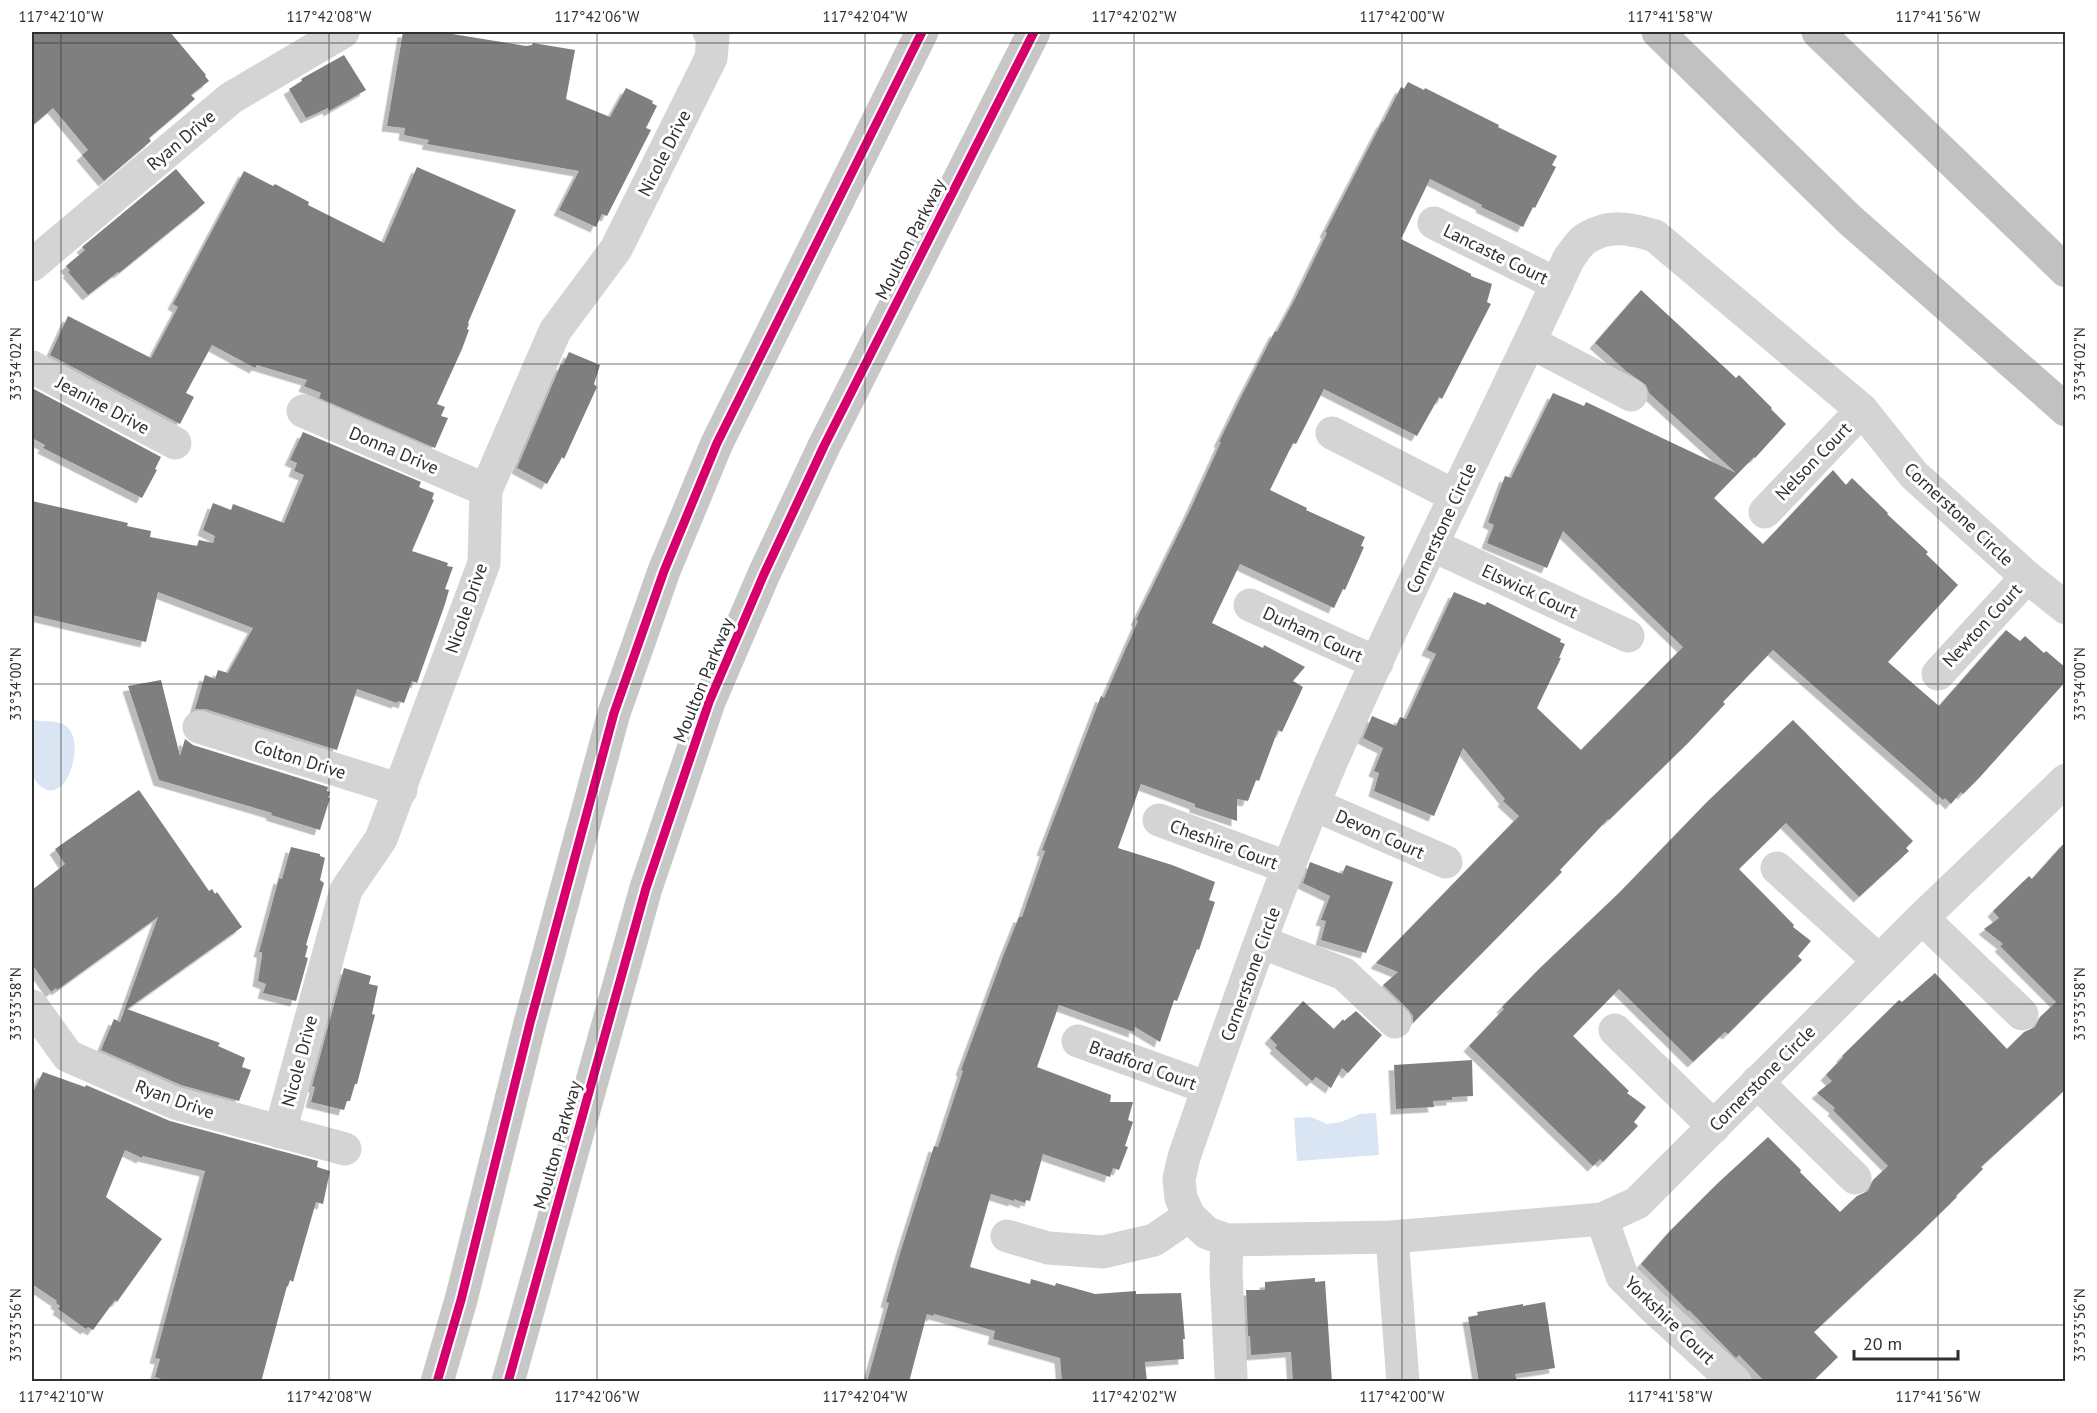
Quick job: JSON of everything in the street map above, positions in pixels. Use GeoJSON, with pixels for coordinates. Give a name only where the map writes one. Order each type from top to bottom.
{"type":"FeatureCollection","features":[{"type":"Feature","properties":{"kind":"highway"},"geometry":{"type":"LineString","coordinates":[[1658,32],[1850,220],[2066,410]]}},
{"type":"Feature","properties":{"kind":"highway"},"geometry":{"type":"LineString","coordinates":[[1818,32],[2066,271]]}},
{"type":"Feature","properties":{"kind":"main road"},"geometry":{"type":"LineString","coordinates":[[436,1382],[461,1300],[530,1023],[614,712],[664,571],[717,443],[922,32]]}},
{"type":"Feature","properties":{"kind":"main road","name":"Moulton Parkway"},"geometry":{"type":"LineString","coordinates":[[508,1382],[646,888],[709,702],[764,574],[824,446],[1034,32]]}},
{"type":"Feature","properties":{"kind":"street","name":"Ryan Drive"},"geometry":{"type":"LineString","coordinates":[[33,259],[298,43],[343,32]]}},
{"type":"Feature","properties":{"kind":"street","name":"Nicole Drive"},"geometry":{"type":"LineString","coordinates":[[280,1132],[346,890],[381,839],[484,563],[486,490],[555,331],[615,249],[711,58],[711,34]]}},
{"type":"Feature","properties":{"kind":"street","name":"Lancaste Court"},"geometry":{"type":"LineString","coordinates":[[1434,223],[1557,284]]}},
{"type":"Feature","properties":{"kind":"street","name":"Cornerstone Circle"},"geometry":{"type":"LineString","coordinates":[[2066,608],[2027,577],[1914,475],[1862,410],[1655,236],[1632,228],[1609,229],[1584,240],[1569,258],[1329,767],[1261,942],[1184,1157],[1179,1179],[1181,1198],[1189,1216],[1207,1233],[1227,1240],[1392,1237],[1602,1219],[1637,1203],[1922,918],[2066,780]]}},
{"type":"Feature","properties":{"kind":"street"},"geometry":{"type":"LineString","coordinates":[[1530,342],[1631,395]]}},
{"type":"Feature","properties":{"kind":"street","name":"Jeanine Drive"},"geometry":{"type":"LineString","coordinates":[[32,367],[175,443]]}},
{"type":"Feature","properties":{"kind":"street","name":"Nelson Court"},"geometry":{"type":"LineString","coordinates":[[1765,512],[1862,410]]}},
{"type":"Feature","properties":{"kind":"street","name":"Donna Drive"},"geometry":{"type":"LineString","coordinates":[[303,411],[486,490]]}},
{"type":"Feature","properties":{"kind":"street"},"geometry":{"type":"LineString","coordinates":[[1332,434],[1455,496]]}},
{"type":"Feature","properties":{"kind":"street","name":"Elswick Court"},"geometry":{"type":"LineString","coordinates":[[1432,545],[1628,636]]}},
{"type":"Feature","properties":{"kind":"street","name":"Newton Court"},"geometry":{"type":"LineString","coordinates":[[1938,674],[2027,577]]}},
{"type":"Feature","properties":{"kind":"street","name":"Durham Court"},"geometry":{"type":"LineString","coordinates":[[1250,605],[1377,663]]}},
{"type":"Feature","properties":{"kind":"street","name":"Colton Drive"},"geometry":{"type":"LineString","coordinates":[[200,727],[401,790]]}},
{"type":"Feature","properties":{"kind":"street","name":"Devon Court"},"geometry":{"type":"LineString","coordinates":[[1315,805],[1446,862]]}},
{"type":"Feature","properties":{"kind":"street","name":"Cheshire Court"},"geometry":{"type":"LineString","coordinates":[[1159,820],[1289,868]]}},
{"type":"Feature","properties":{"kind":"street"},"geometry":{"type":"LineString","coordinates":[[1777,868],[1879,961]]}},
{"type":"Feature","properties":{"kind":"street"},"geometry":{"type":"LineString","coordinates":[[1922,918],[2022,1014]]}},
{"type":"Feature","properties":{"kind":"street"},"geometry":{"type":"LineString","coordinates":[[1261,942],[1344,974],[1395,1022]]}},
{"type":"Feature","properties":{"kind":"street","name":"Ryan Drive"},"geometry":{"type":"LineString","coordinates":[[32,1006],[68,1056],[175,1103],[345,1149]]}},
{"type":"Feature","properties":{"kind":"street"},"geometry":{"type":"LineString","coordinates":[[1615,1030],[1714,1127]]}},
{"type":"Feature","properties":{"kind":"street","name":"Bradford Court"},"geometry":{"type":"LineString","coordinates":[[1078,1041],[1208,1088]]}},
{"type":"Feature","properties":{"kind":"street"},"geometry":{"type":"LineString","coordinates":[[1757,1082],[1855,1178]]}},
{"type":"Feature","properties":{"kind":"street"},"geometry":{"type":"LineString","coordinates":[[1007,1236],[1047,1248],[1103,1252],[1154,1240],[1189,1216]]}},
{"type":"Feature","properties":{"kind":"street","name":"Yorkshire Court"},"geometry":{"type":"LineString","coordinates":[[1602,1219],[1622,1276],[1735,1382]]}},
{"type":"Feature","properties":{"kind":"street"},"geometry":{"type":"LineString","coordinates":[[1392,1237],[1403,1382]]}},
{"type":"Feature","properties":{"kind":"street"},"geometry":{"type":"LineString","coordinates":[[1227,1240],[1226,1271],[1231,1376]]}},
{"type":"Feature","properties":{"kind":"shaded area"},"geometry":{"type":"Polygon","coordinates":[[[32,719],[63,724],[71,732],[74,740],[72,765],[66,781],[56,789],[46,790],[38,784],[33,775],[30,751],[32,719]]]}},
{"type":"Feature","properties":{"kind":"shaded area"},"geometry":{"type":"Polygon","coordinates":[[[1376,1113],[1379,1155],[1297,1161],[1294,1118],[1311,1117],[1327,1124],[1341,1122],[1360,1114],[1376,1113]]]}},
{"type":"Feature","properties":{"kind":"building"},"geometry":{"type":"Polygon","coordinates":[[[32,32],[170,32],[209,81],[191,95],[195,99],[149,138],[151,141],[104,181],[82,155],[88,150],[53,108],[32,126],[32,32]]]}},
{"type":"Feature","properties":{"kind":"building"},"geometry":{"type":"Polygon","coordinates":[[[403,32],[440,32],[526,46],[533,43],[575,50],[566,99],[610,117],[626,88],[653,101],[652,103],[657,106],[646,128],[651,130],[607,216],[602,214],[596,227],[559,210],[579,171],[427,144],[429,140],[404,135],[405,128],[387,126],[403,32]]]}},
{"type":"Feature","properties":{"kind":"building"},"geometry":{"type":"Polygon","coordinates":[[[344,55],[366,90],[329,111],[328,108],[306,118],[289,89],[302,81],[301,79],[344,55]]]}},
{"type":"Feature","properties":{"kind":"building"},"geometry":{"type":"Polygon","coordinates":[[[1408,82],[1424,90],[1425,88],[1557,156],[1552,165],[1556,167],[1523,227],[1430,179],[1401,239],[1471,276],[1492,284],[1487,302],[1491,304],[1442,399],[1439,397],[1417,436],[1324,389],[1296,444],[1293,443],[1270,490],[1307,508],[1306,510],[1365,537],[1361,546],[1364,547],[1345,590],[1343,589],[1334,608],[1240,564],[1212,623],[1263,648],[1264,645],[1305,667],[1293,681],[1303,687],[1282,732],[1278,730],[1259,781],[1256,780],[1248,801],[1237,799],[1237,821],[1195,807],[1195,804],[1141,784],[1118,848],[1172,865],[1215,882],[1209,900],[1215,902],[1199,950],[1197,949],[1177,1001],[1174,1000],[1160,1042],[1135,1027],[1134,1032],[1059,1005],[1037,1067],[1111,1095],[1110,1102],[1133,1102],[1128,1120],[1133,1122],[1125,1146],[1128,1147],[1119,1170],[1113,1168],[1110,1177],[1043,1154],[1030,1201],[1026,1200],[1025,1203],[991,1194],[970,1267],[1030,1284],[1031,1279],[1055,1286],[1056,1283],[1095,1294],[1136,1291],[1136,1294],[1181,1293],[1185,1339],[1183,1339],[1184,1359],[1145,1362],[1147,1382],[1062,1382],[1060,1358],[993,1339],[995,1331],[927,1314],[909,1382],[867,1382],[889,1303],[886,1302],[934,1146],[938,1147],[963,1071],[961,1070],[1004,954],[1019,917],[1022,917],[1045,851],[1042,850],[1101,696],[1104,698],[1138,621],[1136,620],[1191,508],[1243,393],[1275,331],[1277,332],[1296,297],[1327,233],[1325,232],[1382,122],[1401,87],[1404,89],[1408,82]]]}},
{"type":"Feature","properties":{"kind":"building"},"geometry":{"type":"Polygon","coordinates":[[[417,167],[516,210],[468,323],[467,329],[469,330],[462,349],[437,404],[445,407],[441,416],[448,418],[435,448],[319,398],[321,393],[304,386],[307,380],[257,365],[255,368],[212,345],[186,393],[194,397],[180,424],[50,355],[68,316],[151,358],[178,307],[173,304],[244,171],[273,186],[275,184],[309,202],[308,205],[384,243],[417,167]]]}},
{"type":"Feature","properties":{"kind":"building"},"geometry":{"type":"Polygon","coordinates":[[[176,169],[205,203],[119,273],[88,295],[68,272],[70,271],[66,266],[85,250],[82,247],[176,169]]]}},
{"type":"Feature","properties":{"kind":"building"},"geometry":{"type":"Polygon","coordinates":[[[1641,290],[1736,378],[1739,375],[1786,424],[1714,498],[1763,544],[1833,470],[1846,485],[1852,478],[1928,552],[1926,554],[1958,585],[1888,662],[1939,706],[2006,630],[2020,641],[2025,636],[2066,668],[2066,681],[1980,777],[1963,794],[1961,792],[1951,804],[1945,798],[1943,800],[1773,650],[1723,702],[1725,704],[1688,743],[1608,819],[1560,870],[1562,872],[1413,1023],[1413,1016],[1408,1009],[1383,985],[1398,972],[1376,963],[1519,816],[1503,801],[1505,799],[1463,748],[1434,816],[1374,791],[1379,773],[1374,771],[1383,748],[1363,738],[1372,716],[1396,726],[1400,717],[1406,719],[1436,654],[1427,650],[1454,592],[1485,605],[1487,602],[1561,639],[1560,642],[1565,644],[1559,658],[1561,658],[1537,708],[1581,750],[1683,647],[1563,531],[1547,568],[1487,543],[1494,525],[1488,522],[1505,476],[1511,478],[1553,393],[1584,406],[1586,402],[1736,473],[1649,393],[1646,385],[1626,371],[1595,343],[1641,290]]]}},
{"type":"Feature","properties":{"kind":"building"},"geometry":{"type":"Polygon","coordinates":[[[569,352],[600,365],[594,384],[597,387],[564,459],[562,457],[547,484],[517,468],[561,364],[563,365],[569,352]]]}},
{"type":"Feature","properties":{"kind":"building"},"geometry":{"type":"Polygon","coordinates":[[[32,388],[161,457],[155,469],[157,470],[142,498],[43,448],[45,445],[32,438],[32,388]]]}},
{"type":"Feature","properties":{"kind":"building"},"geometry":{"type":"Polygon","coordinates":[[[303,432],[421,482],[419,487],[434,493],[432,499],[434,500],[412,551],[448,563],[447,566],[453,567],[445,589],[449,590],[445,604],[417,683],[412,681],[404,703],[398,701],[397,703],[357,689],[337,750],[205,709],[195,709],[205,675],[215,679],[218,670],[228,673],[253,628],[158,592],[146,642],[32,615],[32,501],[128,523],[127,526],[151,531],[150,537],[197,546],[199,540],[213,543],[215,536],[203,530],[213,503],[231,510],[233,504],[284,523],[304,475],[294,471],[297,463],[290,460],[303,432]]]}},
{"type":"Feature","properties":{"kind":"building"},"geometry":{"type":"Polygon","coordinates":[[[161,680],[180,756],[185,739],[193,745],[328,787],[327,791],[330,792],[328,798],[330,798],[320,830],[271,815],[272,813],[159,780],[128,686],[161,680]]]}},
{"type":"Feature","properties":{"kind":"building"},"geometry":{"type":"Polygon","coordinates":[[[1793,720],[1913,841],[1906,848],[1909,851],[1859,897],[1786,823],[1739,869],[1794,925],[1793,927],[1811,941],[1798,956],[1802,960],[1728,1034],[1725,1032],[1693,1062],[1619,989],[1573,1036],[1629,1091],[1627,1093],[1646,1107],[1634,1122],[1638,1126],[1603,1162],[1600,1159],[1593,1166],[1469,1046],[1504,1009],[1502,1007],[1540,968],[1793,720]]]}},
{"type":"Feature","properties":{"kind":"building"},"geometry":{"type":"Polygon","coordinates":[[[139,790],[209,891],[212,889],[215,894],[217,892],[242,927],[127,1009],[220,1043],[218,1046],[245,1058],[242,1067],[251,1070],[239,1101],[181,1085],[101,1050],[114,1019],[120,1022],[158,917],[57,990],[56,988],[51,992],[32,964],[32,890],[65,864],[55,849],[139,790]]]}},
{"type":"Feature","properties":{"kind":"building"},"geometry":{"type":"Polygon","coordinates":[[[2066,841],[2066,1089],[1981,1167],[1983,1169],[1957,1197],[1814,1332],[1838,1357],[1812,1382],[1765,1382],[1739,1355],[1736,1358],[1641,1264],[1718,1183],[1768,1137],[1840,1212],[1857,1196],[1868,1191],[1873,1180],[1888,1166],[1833,1110],[1835,1108],[1817,1093],[1832,1081],[1826,1075],[1842,1056],[1899,1000],[1902,1002],[1935,973],[2007,1049],[2024,1032],[2035,1027],[2040,1017],[2056,1002],[2000,946],[2003,944],[1984,929],[1999,918],[1993,911],[2029,876],[2032,879],[2066,841]]]}},
{"type":"Feature","properties":{"kind":"building"},"geometry":{"type":"Polygon","coordinates":[[[291,847],[320,854],[325,858],[320,880],[324,883],[306,945],[308,946],[305,957],[308,958],[296,1001],[263,993],[266,984],[258,981],[262,956],[262,952],[259,952],[279,878],[282,879],[291,847]]]}},
{"type":"Feature","properties":{"kind":"building"},"geometry":{"type":"Polygon","coordinates":[[[1310,862],[1342,874],[1346,865],[1393,882],[1366,953],[1321,940],[1326,921],[1321,920],[1330,896],[1303,883],[1310,862]]]}},
{"type":"Feature","properties":{"kind":"building"},"geometry":{"type":"Polygon","coordinates":[[[344,968],[371,976],[369,984],[378,986],[372,1014],[375,1015],[357,1084],[344,1110],[311,1102],[315,1087],[312,1086],[344,968]]]}},
{"type":"Feature","properties":{"kind":"building"},"geometry":{"type":"Polygon","coordinates":[[[1303,1001],[1334,1029],[1343,1019],[1344,1021],[1356,1011],[1382,1035],[1348,1073],[1342,1068],[1331,1088],[1316,1077],[1312,1081],[1275,1048],[1277,1045],[1270,1038],[1303,1001]]]}},
{"type":"Feature","properties":{"kind":"building"},"geometry":{"type":"Polygon","coordinates":[[[1472,1060],[1473,1096],[1433,1101],[1434,1107],[1396,1109],[1394,1065],[1472,1060]]]}},
{"type":"Feature","properties":{"kind":"building"},"geometry":{"type":"Polygon","coordinates":[[[43,1072],[85,1087],[86,1085],[170,1121],[318,1161],[317,1167],[330,1171],[323,1204],[316,1202],[293,1282],[290,1280],[287,1286],[261,1382],[171,1382],[155,1377],[160,1359],[155,1358],[205,1171],[143,1156],[142,1158],[125,1150],[106,1197],[162,1239],[117,1302],[115,1300],[93,1330],[88,1327],[86,1329],[58,1309],[60,1306],[56,1303],[57,1301],[32,1284],[32,1094],[43,1072]]]}},
{"type":"Feature","properties":{"kind":"building"},"geometry":{"type":"Polygon","coordinates":[[[1315,1278],[1315,1282],[1325,1281],[1332,1382],[1293,1382],[1291,1352],[1251,1355],[1246,1290],[1265,1290],[1265,1282],[1315,1278]]]}},
{"type":"Feature","properties":{"kind":"building"},"geometry":{"type":"Polygon","coordinates":[[[1545,1302],[1555,1368],[1515,1374],[1517,1382],[1479,1382],[1468,1317],[1478,1315],[1477,1312],[1545,1302]]]}},
{"type":"Feature","properties":{"kind":"cycle path"},"geometry":{"type":"LineString","coordinates":[[437,1382],[461,1300],[530,1023],[614,713],[664,571],[717,443],[922,32]]}},
{"type":"Feature","properties":{"kind":"cycle path"},"geometry":{"type":"LineString","coordinates":[[508,1382],[646,888],[709,702],[764,574],[824,446],[1034,32]]}}]}
